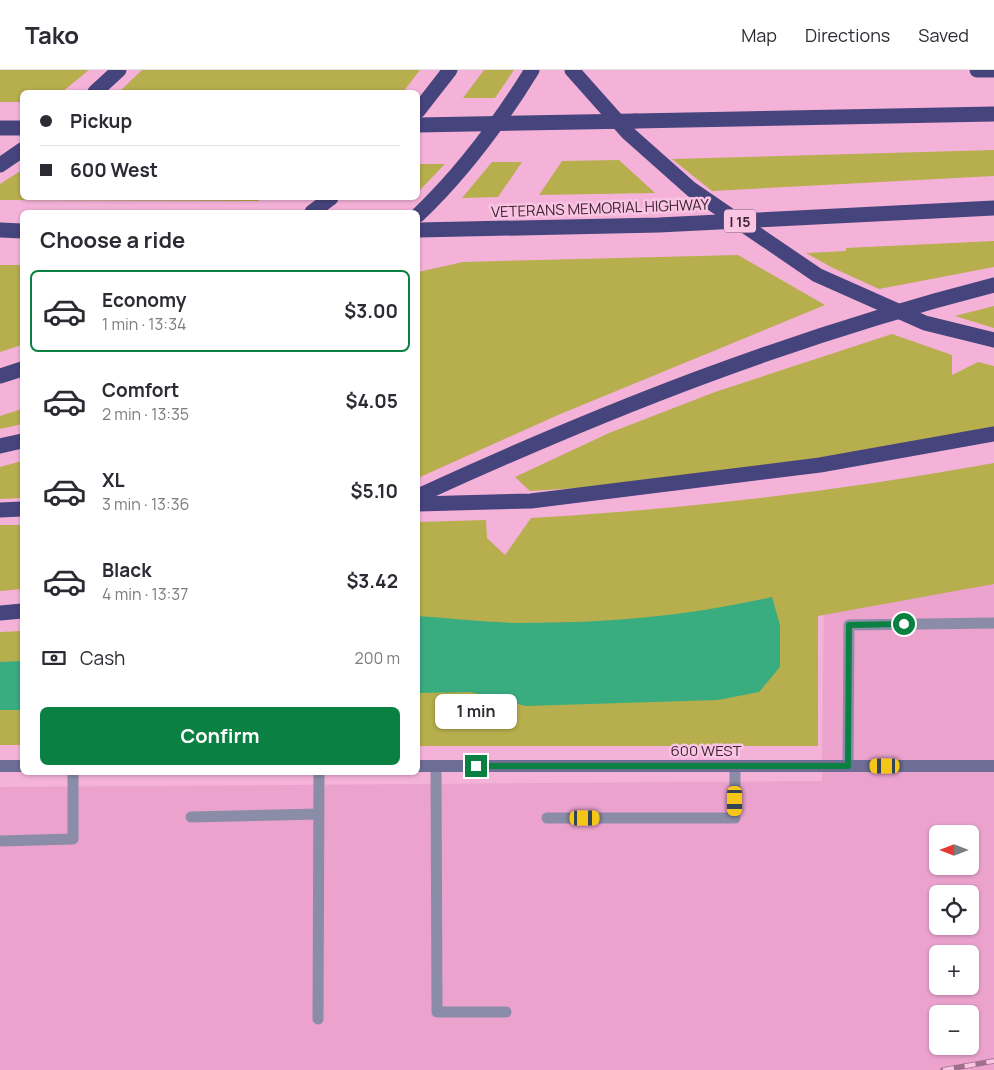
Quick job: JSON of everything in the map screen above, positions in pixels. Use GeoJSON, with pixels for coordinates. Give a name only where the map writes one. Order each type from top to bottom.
{"type":"FeatureCollection","features":[{"type":"Feature","properties":{"kind":"highway"},"geometry":{"type":"LineString","coordinates":[[97,90],[119,70]]}},
{"type":"Feature","properties":{"kind":"highway"},"geometry":{"type":"LineString","coordinates":[[420,108],[450,70]]}},
{"type":"Feature","properties":{"kind":"highway"},"geometry":{"type":"LineString","coordinates":[[420,213],[475,151],[532,70]]}},
{"type":"Feature","properties":{"kind":"highway"},"geometry":{"type":"LineString","coordinates":[[572,70],[628,132],[691,189],[817,275],[925,323],[994,340]]}},
{"type":"Feature","properties":{"kind":"highway"},"geometry":{"type":"LineString","coordinates":[[977,70],[994,70]]}},
{"type":"Feature","properties":{"kind":"highway"},"geometry":{"type":"LineString","coordinates":[[420,125],[994,114]]}},
{"type":"Feature","properties":{"kind":"highway"},"geometry":{"type":"LineString","coordinates":[[0,128],[20,128]]}},
{"type":"Feature","properties":{"kind":"highway"},"geometry":{"type":"LineString","coordinates":[[0,165],[20,151]]}},
{"type":"Feature","properties":{"kind":"highway"},"geometry":{"type":"LineString","coordinates":[[315,210],[328,200]]}},
{"type":"Feature","properties":{"kind":"highway","name":"VETERANS MEMORIAL HIGHWAY"},"geometry":{"type":"LineString","coordinates":[[420,230],[659,225],[994,208]]}},
{"type":"Feature","properties":{"kind":"highway"},"geometry":{"type":"LineString","coordinates":[[0,230],[20,230]]}},
{"type":"Feature","properties":{"kind":"highway"},"geometry":{"type":"LineString","coordinates":[[420,495],[608,412],[724,368],[831,331],[994,285]]}},
{"type":"Feature","properties":{"kind":"highway"},"geometry":{"type":"LineString","coordinates":[[0,376],[20,370]]}},
{"type":"Feature","properties":{"kind":"highway"},"geometry":{"type":"LineString","coordinates":[[420,504],[531,501],[820,465],[994,434]]}},
{"type":"Feature","properties":{"kind":"highway"},"geometry":{"type":"LineString","coordinates":[[0,446],[20,441]]}},
{"type":"Feature","properties":{"kind":"highway"},"geometry":{"type":"LineString","coordinates":[[0,510],[20,509]]}},
{"type":"Feature","properties":{"kind":"highway"},"geometry":{"type":"LineString","coordinates":[[0,612],[20,611]]}},
{"type":"Feature","properties":{"kind":"street"},"geometry":{"type":"LineString","coordinates":[[0,766],[20,766]]}},
{"type":"Feature","properties":{"kind":"street","name":"600 WEST"},"geometry":{"type":"LineString","coordinates":[[420,766],[994,766]]}},
{"type":"Feature","properties":{"kind":"lane"},"geometry":{"type":"LineString","coordinates":[[848,766],[849,625],[994,623]]}},
{"type":"Feature","properties":{"kind":"lane"},"geometry":{"type":"LineString","coordinates":[[436,766],[437,1012],[506,1012]]}},
{"type":"Feature","properties":{"kind":"lane"},"geometry":{"type":"LineString","coordinates":[[547,818],[735,818],[735,766]]}},
{"type":"Feature","properties":{"kind":"lane"},"geometry":{"type":"LineString","coordinates":[[0,841],[73,840],[73,775]]}},
{"type":"Feature","properties":{"kind":"lane"},"geometry":{"type":"LineString","coordinates":[[318,775],[318,1019]]}},
{"type":"Feature","properties":{"kind":"lane"},"geometry":{"type":"LineString","coordinates":[[191,817],[318,814]]}},
{"type":"Feature","properties":{"kind":"shaded area"},"geometry":{"type":"Polygon","coordinates":[[[0,70],[89,70],[64,90],[20,90],[20,102],[0,102],[0,70]]]}},
{"type":"Feature","properties":{"kind":"shaded area"},"geometry":{"type":"Polygon","coordinates":[[[142,70],[420,70],[405,90],[121,90],[142,70]]]}},
{"type":"Feature","properties":{"kind":"shaded area"},"geometry":{"type":"Polygon","coordinates":[[[484,70],[514,70],[495,98],[463,98],[484,70]]]}},
{"type":"Feature","properties":{"kind":"shaded area"},"geometry":{"type":"Polygon","coordinates":[[[994,150],[994,176],[712,191],[672,159],[994,150]]]}},
{"type":"Feature","properties":{"kind":"shaded area"},"geometry":{"type":"Polygon","coordinates":[[[619,160],[655,193],[539,195],[562,161],[619,160]]]}},
{"type":"Feature","properties":{"kind":"shaded area"},"geometry":{"type":"Polygon","coordinates":[[[492,162],[522,162],[498,197],[462,198],[492,162]]]}},
{"type":"Feature","properties":{"kind":"shaded area"},"geometry":{"type":"Polygon","coordinates":[[[420,164],[445,164],[420,190],[420,164]]]}},
{"type":"Feature","properties":{"kind":"shaded area"},"geometry":{"type":"Polygon","coordinates":[[[20,171],[20,200],[259,201],[0,200],[0,184],[20,171]]]}},
{"type":"Feature","properties":{"kind":"shaded area"},"geometry":{"type":"Polygon","coordinates":[[[994,241],[994,267],[879,289],[806,253],[846,251],[846,248],[994,241]]]}},
{"type":"Feature","properties":{"kind":"shaded area"},"geometry":{"type":"Polygon","coordinates":[[[738,255],[825,305],[558,415],[420,477],[420,272],[463,262],[738,255]]]}},
{"type":"Feature","properties":{"kind":"shaded area"},"geometry":{"type":"Polygon","coordinates":[[[0,265],[20,265],[20,346],[0,352],[0,265]]]}},
{"type":"Feature","properties":{"kind":"shaded area"},"geometry":{"type":"Polygon","coordinates":[[[994,306],[994,328],[955,316],[994,306]]]}},
{"type":"Feature","properties":{"kind":"shaded area"},"geometry":{"type":"Polygon","coordinates":[[[892,334],[952,355],[952,375],[978,362],[994,366],[994,434],[610,486],[530,491],[515,477],[609,433],[715,392],[892,334]]]}},
{"type":"Feature","properties":{"kind":"shaded area"},"geometry":{"type":"Polygon","coordinates":[[[20,410],[20,424],[0,429],[0,416],[20,410]]]}},
{"type":"Feature","properties":{"kind":"shaded area"},"geometry":{"type":"Polygon","coordinates":[[[20,462],[20,498],[0,499],[0,467],[20,462]]]}},
{"type":"Feature","properties":{"kind":"shaded area"},"geometry":{"type":"Polygon","coordinates":[[[994,463],[994,584],[818,616],[818,746],[420,746],[420,522],[486,520],[487,538],[505,555],[531,518],[647,510],[763,498],[994,463]]]}},
{"type":"Feature","properties":{"kind":"shaded area"},"geometry":{"type":"Polygon","coordinates":[[[0,525],[20,525],[20,589],[0,591],[0,525]]]}},
{"type":"Feature","properties":{"kind":"shaded area"},"geometry":{"type":"Polygon","coordinates":[[[994,531],[994,1070],[0,1070],[0,787],[822,781],[824,580],[994,531]]]}},
{"type":"Feature","properties":{"kind":"shaded area"},"geometry":{"type":"Polygon","coordinates":[[[772,597],[780,625],[780,667],[759,692],[718,700],[526,706],[471,692],[420,693],[420,616],[510,623],[586,622],[679,614],[772,597]]]}},
{"type":"Feature","properties":{"kind":"shaded area"},"geometry":{"type":"Polygon","coordinates":[[[20,631],[20,745],[0,745],[0,632],[20,631]]]}},
{"type":"Feature","properties":{"kind":"shaded area"},"geometry":{"type":"Polygon","coordinates":[[[20,661],[20,710],[0,710],[0,662],[20,661]]]}},
{"type":"Feature","properties":{"kind":"railway"},"geometry":{"type":"LineString","coordinates":[[943,1070],[994,1061]]}},
{"type":"Feature","properties":{"kind":"route"},"geometry":{"type":"LineString","coordinates":[[476,766],[848,766],[849,625],[904,624]]}}]}
